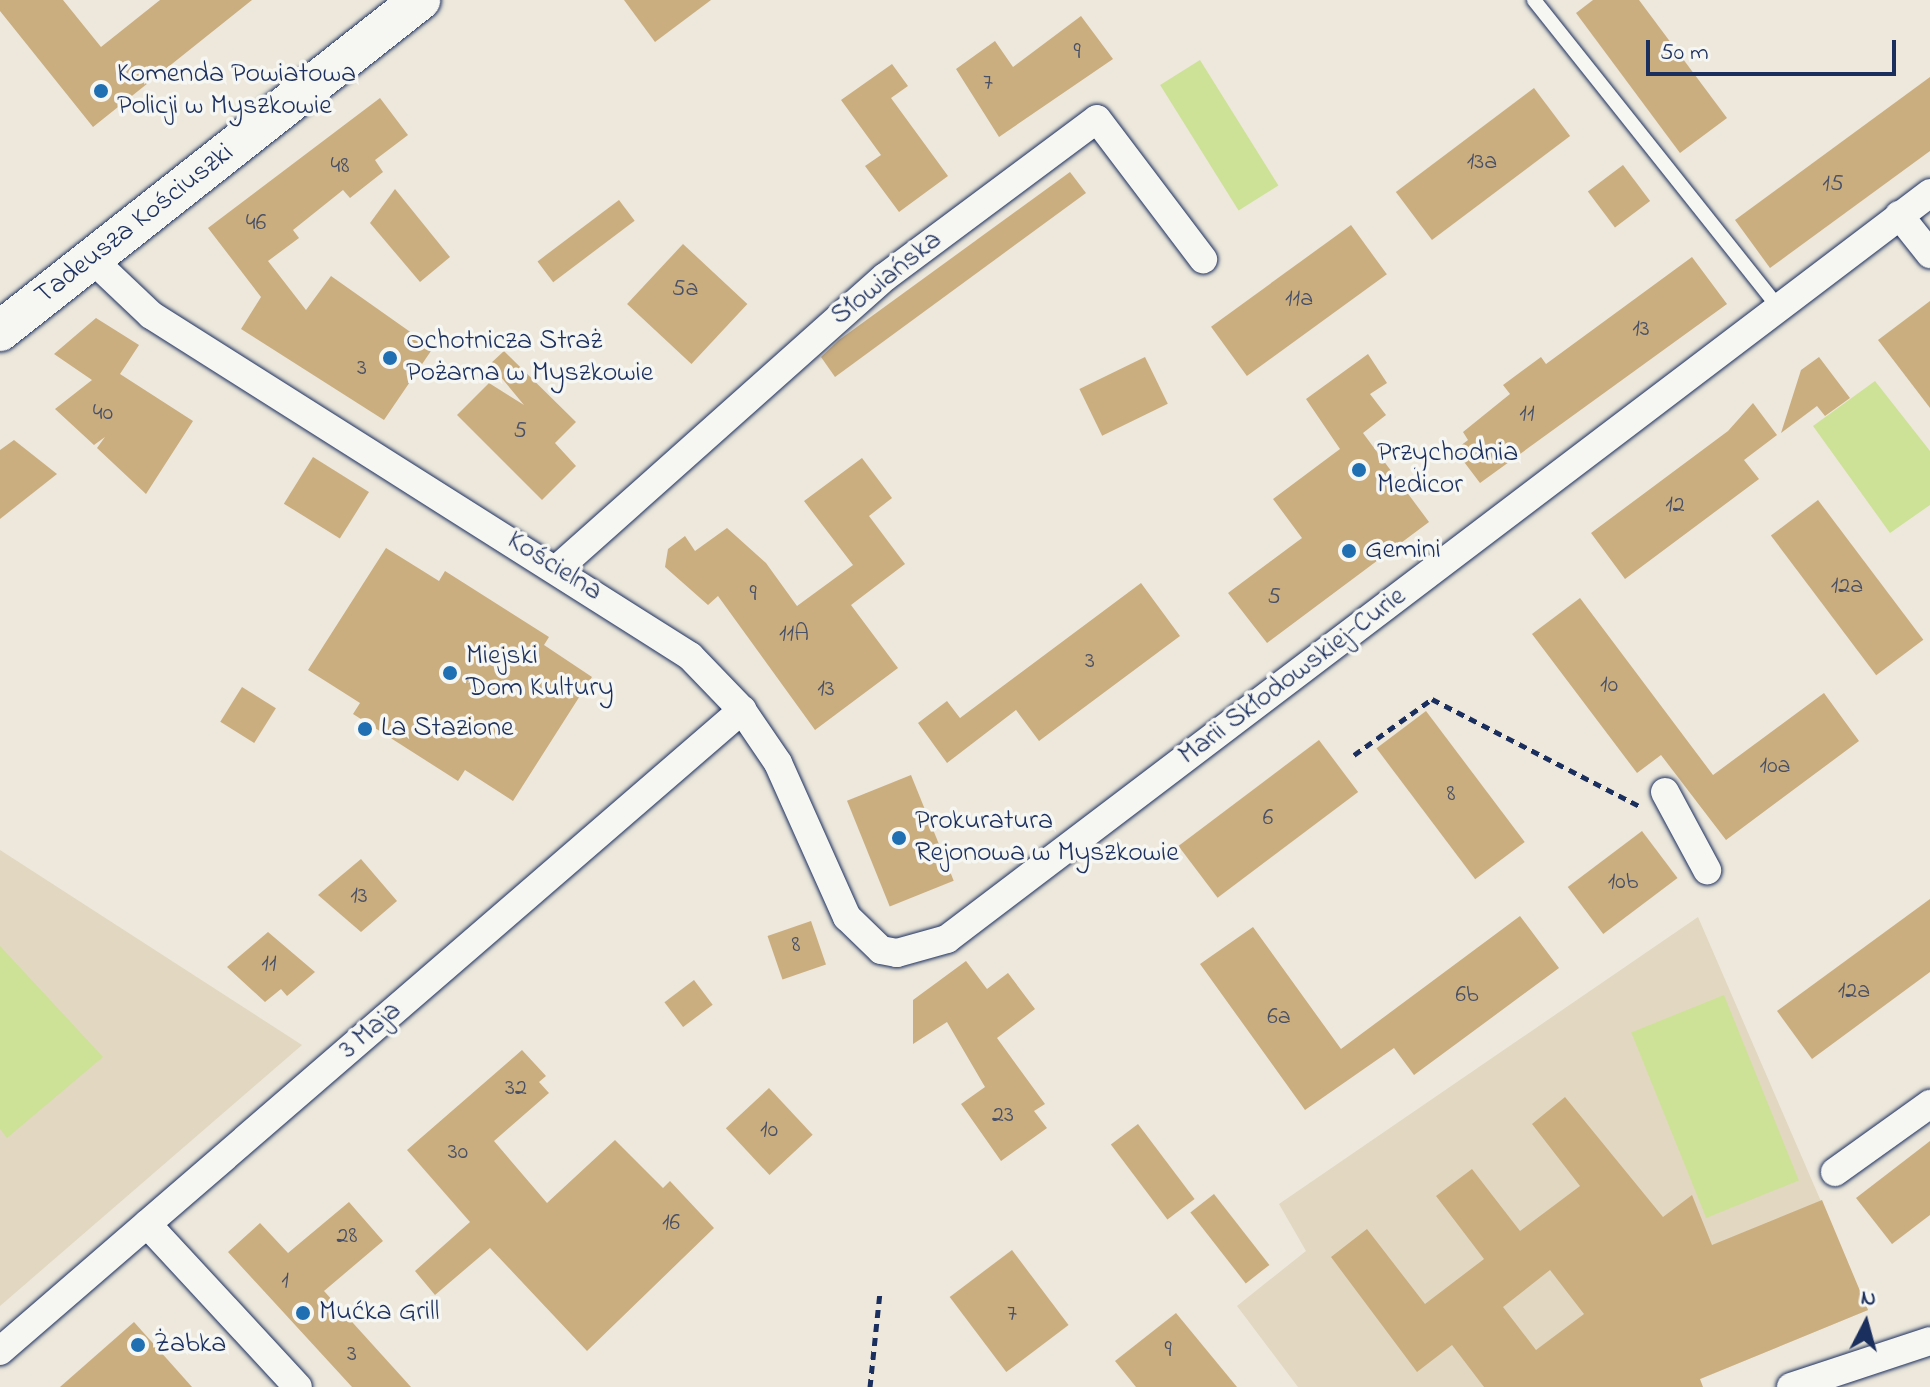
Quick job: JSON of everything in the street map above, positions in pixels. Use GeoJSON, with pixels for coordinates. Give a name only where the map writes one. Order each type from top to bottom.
{"type":"FeatureCollection","features":[{"type":"Feature","properties":{"kind":"main road","name":"Tadeusza Kościuszki"},"geometry":{"type":"LineString","coordinates":[[0,331],[420,0]]}},
{"type":"Feature","properties":{"kind":"street","name":"Słowiańska"},"geometry":{"type":"LineString","coordinates":[[557,569],[885,277],[1097,119],[1203,259]]}},
{"type":"Feature","properties":{"kind":"street","name":"Marii Skłodowskiej-Curie"},"geometry":{"type":"LineString","coordinates":[[920,951],[947,939],[1086,836],[1930,193]]}},
{"type":"Feature","properties":{"kind":"street"},"geometry":{"type":"LineString","coordinates":[[1899,215],[1930,254]]}},
{"type":"Feature","properties":{"kind":"street","name":"Kościelna"},"geometry":{"type":"LineString","coordinates":[[92,259],[151,315],[669,640],[742,710],[778,763],[847,917],[881,950],[920,951]]}},
{"type":"Feature","properties":{"kind":"street","name":"3 Maja"},"geometry":{"type":"LineString","coordinates":[[0,1351],[742,710]]}},
{"type":"Feature","properties":{"kind":"street"},"geometry":{"type":"LineString","coordinates":[[1654,800],[1707,870]]}},
{"type":"Feature","properties":{"kind":"street"},"geometry":{"type":"LineString","coordinates":[[1835,1172],[1930,1104]]}},
{"type":"Feature","properties":{"kind":"street"},"geometry":{"type":"LineString","coordinates":[[147,1224],[298,1387]]}},
{"type":"Feature","properties":{"kind":"street"},"geometry":{"type":"LineString","coordinates":[[1791,1387],[1930,1341]]}},
{"type":"Feature","properties":{"kind":"lane"},"geometry":{"type":"LineString","coordinates":[[1534,0],[1779,308]]}},
{"type":"Feature","properties":{"kind":"path"},"geometry":{"type":"LineString","coordinates":[[1354,755],[1432,699],[1654,800]]}},
{"type":"Feature","properties":{"kind":"path"},"geometry":{"type":"LineString","coordinates":[[870,1387],[880,1292]]}},
{"type":"Feature","properties":{"kind":"shaded area"},"geometry":{"type":"Polygon","coordinates":[[[0,850],[302,1045],[0,1306],[0,850]]]}},
{"type":"Feature","properties":{"kind":"shaded area"},"geometry":{"type":"Polygon","coordinates":[[[1698,917],[1868,1310],[1681,1387],[1298,1387],[1237,1306],[1306,1251],[1279,1204],[1698,917]]]}},
{"type":"Feature","properties":{"kind":"green space"},"geometry":{"type":"Polygon","coordinates":[[[1200,60],[1278,186],[1239,210],[1160,85],[1200,60]]]}},
{"type":"Feature","properties":{"kind":"green space"},"geometry":{"type":"Polygon","coordinates":[[[1875,381],[1930,451],[1930,505],[1890,533],[1813,426],[1875,381]]]}},
{"type":"Feature","properties":{"kind":"green space"},"geometry":{"type":"Polygon","coordinates":[[[0,946],[103,1057],[7,1138],[0,1129],[0,946]]]}},
{"type":"Feature","properties":{"kind":"green space"},"geometry":{"type":"Polygon","coordinates":[[[1724,995],[1799,1180],[1706,1218],[1631,1032],[1724,995]]]}},
{"type":"Feature","properties":{"kind":"building","name":"Komenda Powiatowa Policji w Myszkowie"},"geometry":{"type":"Polygon","coordinates":[[[0,0],[63,0],[101,47],[160,0],[252,0],[93,127],[0,11],[0,0]]]}},
{"type":"Feature","properties":{"kind":"building"},"geometry":{"type":"Polygon","coordinates":[[[624,0],[711,0],[655,42],[624,0]]]}},
{"type":"Feature","properties":{"kind":"building"},"geometry":{"type":"Polygon","coordinates":[[[1593,0],[1639,0],[1727,118],[1680,153],[1576,13],[1593,0]]]}},
{"type":"Feature","properties":{"kind":"building"},"geometry":{"type":"Polygon","coordinates":[[[1081,16],[1113,59],[999,137],[956,69],[995,41],[1013,67],[1081,16]]]}},
{"type":"Feature","properties":{"kind":"building"},"geometry":{"type":"Polygon","coordinates":[[[892,64],[908,86],[891,98],[948,176],[899,212],[865,166],[881,155],[841,100],[892,64]]]}},
{"type":"Feature","properties":{"kind":"building"},"geometry":{"type":"Polygon","coordinates":[[[1930,77],[1930,151],[1770,268],[1735,220],[1930,77]]]}},
{"type":"Feature","properties":{"kind":"building"},"geometry":{"type":"Polygon","coordinates":[[[1534,88],[1570,136],[1432,240],[1396,192],[1534,88]]]}},
{"type":"Feature","properties":{"kind":"building"},"geometry":{"type":"Polygon","coordinates":[[[380,98],[408,135],[375,160],[383,172],[350,198],[343,190],[293,230],[299,238],[268,261],[306,310],[331,276],[433,348],[384,420],[241,329],[261,297],[208,228],[380,98]]]}},
{"type":"Feature","properties":{"kind":"building"},"geometry":{"type":"Polygon","coordinates":[[[1623,165],[1650,201],[1615,227],[1588,191],[1623,165]]]}},
{"type":"Feature","properties":{"kind":"building"},"geometry":{"type":"Polygon","coordinates":[[[1070,172],[1086,193],[835,377],[821,357],[839,340],[1070,172]]]}},
{"type":"Feature","properties":{"kind":"building"},"geometry":{"type":"Polygon","coordinates":[[[395,189],[450,257],[420,282],[370,223],[395,189]]]}},
{"type":"Feature","properties":{"kind":"building"},"geometry":{"type":"Polygon","coordinates":[[[619,200],[635,221],[553,282],[538,261],[619,200]]]}},
{"type":"Feature","properties":{"kind":"building"},"geometry":{"type":"Polygon","coordinates":[[[1351,225],[1387,274],[1247,376],[1211,327],[1351,225]]]}},
{"type":"Feature","properties":{"kind":"building"},"geometry":{"type":"Polygon","coordinates":[[[683,244],[747,304],[691,364],[627,304],[683,244]]]}},
{"type":"Feature","properties":{"kind":"building"},"geometry":{"type":"Polygon","coordinates":[[[1692,257],[1727,304],[1480,483],[1455,450],[1468,440],[1463,432],[1510,394],[1503,385],[1541,357],[1546,364],[1692,257]]]}},
{"type":"Feature","properties":{"kind":"building"},"geometry":{"type":"Polygon","coordinates":[[[1930,301],[1930,408],[1878,340],[1930,301]]]}},
{"type":"Feature","properties":{"kind":"building"},"geometry":{"type":"Polygon","coordinates":[[[96,318],[139,345],[120,374],[193,421],[146,494],[97,448],[105,437],[94,445],[55,409],[92,380],[54,354],[96,318]]]}},
{"type":"Feature","properties":{"kind":"building"},"geometry":{"type":"Polygon","coordinates":[[[504,351],[576,422],[555,443],[576,466],[542,500],[457,415],[489,383],[524,405],[490,364],[504,351]]]}},
{"type":"Feature","properties":{"kind":"building","name":"Przychodnia Medicor"},"geometry":{"type":"Polygon","coordinates":[[[1368,354],[1387,383],[1370,394],[1386,415],[1363,433],[1429,522],[1267,643],[1228,593],[1302,538],[1273,499],[1340,449],[1306,399],[1368,354]]]}},
{"type":"Feature","properties":{"kind":"building"},"geometry":{"type":"Polygon","coordinates":[[[1145,357],[1168,404],[1102,436],[1079,389],[1145,357]]]}},
{"type":"Feature","properties":{"kind":"building"},"geometry":{"type":"Polygon","coordinates":[[[1819,357],[1850,398],[1825,416],[1817,406],[1781,433],[1801,370],[1819,357]]]}},
{"type":"Feature","properties":{"kind":"building"},"geometry":{"type":"Polygon","coordinates":[[[1753,403],[1777,435],[1744,460],[1759,479],[1625,579],[1591,533],[1728,431],[1753,403]]]}},
{"type":"Feature","properties":{"kind":"building"},"geometry":{"type":"Polygon","coordinates":[[[14,440],[57,474],[0,519],[0,450],[14,440]]]}},
{"type":"Feature","properties":{"kind":"building"},"geometry":{"type":"Polygon","coordinates":[[[313,457],[369,492],[340,539],[284,504],[313,457]]]}},
{"type":"Feature","properties":{"kind":"building"},"geometry":{"type":"Polygon","coordinates":[[[862,458],[892,498],[869,516],[905,564],[851,605],[898,668],[815,730],[718,596],[708,605],[665,567],[668,549],[685,536],[695,551],[727,528],[766,563],[797,606],[853,565],[804,501],[862,458]]]}},
{"type":"Feature","properties":{"kind":"building"},"geometry":{"type":"Polygon","coordinates":[[[1818,500],[1923,640],[1876,675],[1771,536],[1818,500]]]}},
{"type":"Feature","properties":{"kind":"building","name":"Miejski Dom Kultury"},"geometry":{"type":"Polygon","coordinates":[[[386,548],[439,581],[445,571],[549,637],[544,645],[592,677],[513,801],[465,770],[458,781],[353,714],[360,703],[308,670],[386,548]]]}},
{"type":"Feature","properties":{"kind":"building"},"geometry":{"type":"Polygon","coordinates":[[[1141,583],[1180,636],[1039,741],[1016,710],[947,763],[918,723],[947,701],[960,718],[1141,583]]]}},
{"type":"Feature","properties":{"kind":"building"},"geometry":{"type":"Polygon","coordinates":[[[1580,598],[1713,775],[1824,693],[1859,741],[1726,840],[1661,755],[1637,773],[1532,634],[1580,598]]]}},
{"type":"Feature","properties":{"kind":"building"},"geometry":{"type":"Polygon","coordinates":[[[242,687],[276,708],[254,743],[220,722],[242,687]]]}},
{"type":"Feature","properties":{"kind":"building"},"geometry":{"type":"Polygon","coordinates":[[[1426,711],[1525,842],[1475,879],[1376,748],[1426,711]]]}},
{"type":"Feature","properties":{"kind":"building"},"geometry":{"type":"Polygon","coordinates":[[[1319,740],[1358,792],[1218,898],[1178,846],[1319,740]]]}},
{"type":"Feature","properties":{"kind":"building","name":"Prokuratura Rejonowa w Myszkowie"},"geometry":{"type":"Polygon","coordinates":[[[911,775],[954,881],[890,907],[847,801],[911,775]]]}},
{"type":"Feature","properties":{"kind":"building"},"geometry":{"type":"Polygon","coordinates":[[[1642,831],[1678,878],[1603,934],[1568,887],[1642,831]]]}},
{"type":"Feature","properties":{"kind":"building"},"geometry":{"type":"Polygon","coordinates":[[[361,859],[397,901],[361,932],[318,895],[361,859]]]}},
{"type":"Feature","properties":{"kind":"building"},"geometry":{"type":"Polygon","coordinates":[[[1930,899],[1930,972],[1812,1059],[1777,1011],[1930,899]]]}},
{"type":"Feature","properties":{"kind":"building"},"geometry":{"type":"Polygon","coordinates":[[[1520,916],[1559,968],[1414,1075],[1394,1048],[1305,1110],[1200,964],[1253,927],[1341,1049],[1520,916]]]}},
{"type":"Feature","properties":{"kind":"building"},"geometry":{"type":"Polygon","coordinates":[[[811,921],[826,964],[782,979],[768,936],[811,921]]]}},
{"type":"Feature","properties":{"kind":"building"},"geometry":{"type":"Polygon","coordinates":[[[268,932],[315,972],[287,996],[281,989],[265,1002],[227,967],[268,932]]]}},
{"type":"Feature","properties":{"kind":"building"},"geometry":{"type":"Polygon","coordinates":[[[966,961],[987,989],[1008,973],[1035,1009],[997,1038],[1045,1104],[1034,1111],[1047,1128],[1001,1161],[961,1104],[985,1087],[947,1022],[913,1044],[913,1000],[966,961]]]}},
{"type":"Feature","properties":{"kind":"building"},"geometry":{"type":"Polygon","coordinates":[[[694,980],[713,1005],[683,1027],[664,1002],[694,980]]]}},
{"type":"Feature","properties":{"kind":"building"},"geometry":{"type":"Polygon","coordinates":[[[522,1050],[546,1076],[539,1082],[549,1093],[494,1141],[547,1203],[615,1140],[663,1188],[670,1181],[714,1228],[587,1351],[490,1248],[435,1295],[415,1271],[470,1222],[407,1150],[522,1050]]]}},
{"type":"Feature","properties":{"kind":"building"},"geometry":{"type":"Polygon","coordinates":[[[769,1088],[813,1135],[769,1175],[726,1128],[769,1088]]]}},
{"type":"Feature","properties":{"kind":"building"},"geometry":{"type":"Polygon","coordinates":[[[1565,1097],[1663,1217],[1692,1195],[1712,1245],[1822,1200],[1868,1310],[1700,1379],[1703,1387],[1484,1387],[1452,1345],[1417,1372],[1331,1257],[1367,1229],[1425,1304],[1484,1259],[1436,1196],[1472,1169],[1520,1231],[1580,1186],[1532,1124],[1565,1097]],[[1550,1270],[1503,1307],[1536,1350],[1584,1314],[1550,1270]]]}},
{"type":"Feature","properties":{"kind":"building"},"geometry":{"type":"Polygon","coordinates":[[[1138,1124],[1195,1199],[1167,1220],[1111,1144],[1138,1124]]]}},
{"type":"Feature","properties":{"kind":"building"},"geometry":{"type":"Polygon","coordinates":[[[1930,1141],[1930,1215],[1892,1244],[1856,1198],[1930,1141]]]}},
{"type":"Feature","properties":{"kind":"building"},"geometry":{"type":"Polygon","coordinates":[[[1214,1194],[1269,1265],[1246,1283],[1190,1212],[1214,1194]]]}},
{"type":"Feature","properties":{"kind":"building"},"geometry":{"type":"Polygon","coordinates":[[[349,1202],[383,1241],[324,1291],[411,1387],[352,1387],[228,1252],[260,1223],[288,1253],[349,1202]]]}},
{"type":"Feature","properties":{"kind":"building"},"geometry":{"type":"Polygon","coordinates":[[[1012,1250],[1069,1325],[1006,1372],[950,1297],[1012,1250]]]}},
{"type":"Feature","properties":{"kind":"building"},"geometry":{"type":"Polygon","coordinates":[[[1176,1313],[1237,1387],[1136,1387],[1115,1361],[1176,1313]]]}},
{"type":"Feature","properties":{"kind":"building"},"geometry":{"type":"Polygon","coordinates":[[[134,1322],[192,1387],[60,1387],[134,1322]]]}},
{"type":"Feature","properties":{"kind":"place","name":"Komenda Powiatowa Policji w Myszkowie"},"geometry":{"type":"Point","coordinates":[101,91]}},
{"type":"Feature","properties":{"kind":"place","name":"Ochotnicza Straż Pożarna w Myszkowie"},"geometry":{"type":"Point","coordinates":[390,358]}},
{"type":"Feature","properties":{"kind":"place","name":"Przychodnia Medicor"},"geometry":{"type":"Point","coordinates":[1359,470]}},
{"type":"Feature","properties":{"kind":"place","name":"Gemini"},"geometry":{"type":"Point","coordinates":[1349,551]}},
{"type":"Feature","properties":{"kind":"place","name":"Miejski Dom Kultury"},"geometry":{"type":"Point","coordinates":[450,673]}},
{"type":"Feature","properties":{"kind":"place","name":"La Stazione"},"geometry":{"type":"Point","coordinates":[365,729]}},
{"type":"Feature","properties":{"kind":"place","name":"Prokuratura Rejonowa w Myszkowie"},"geometry":{"type":"Point","coordinates":[899,838]}},
{"type":"Feature","properties":{"kind":"place","name":"Mućka Grill"},"geometry":{"type":"Point","coordinates":[303,1313]}},
{"type":"Feature","properties":{"kind":"place","name":"Żabka"},"geometry":{"type":"Point","coordinates":[138,1345]}}]}
